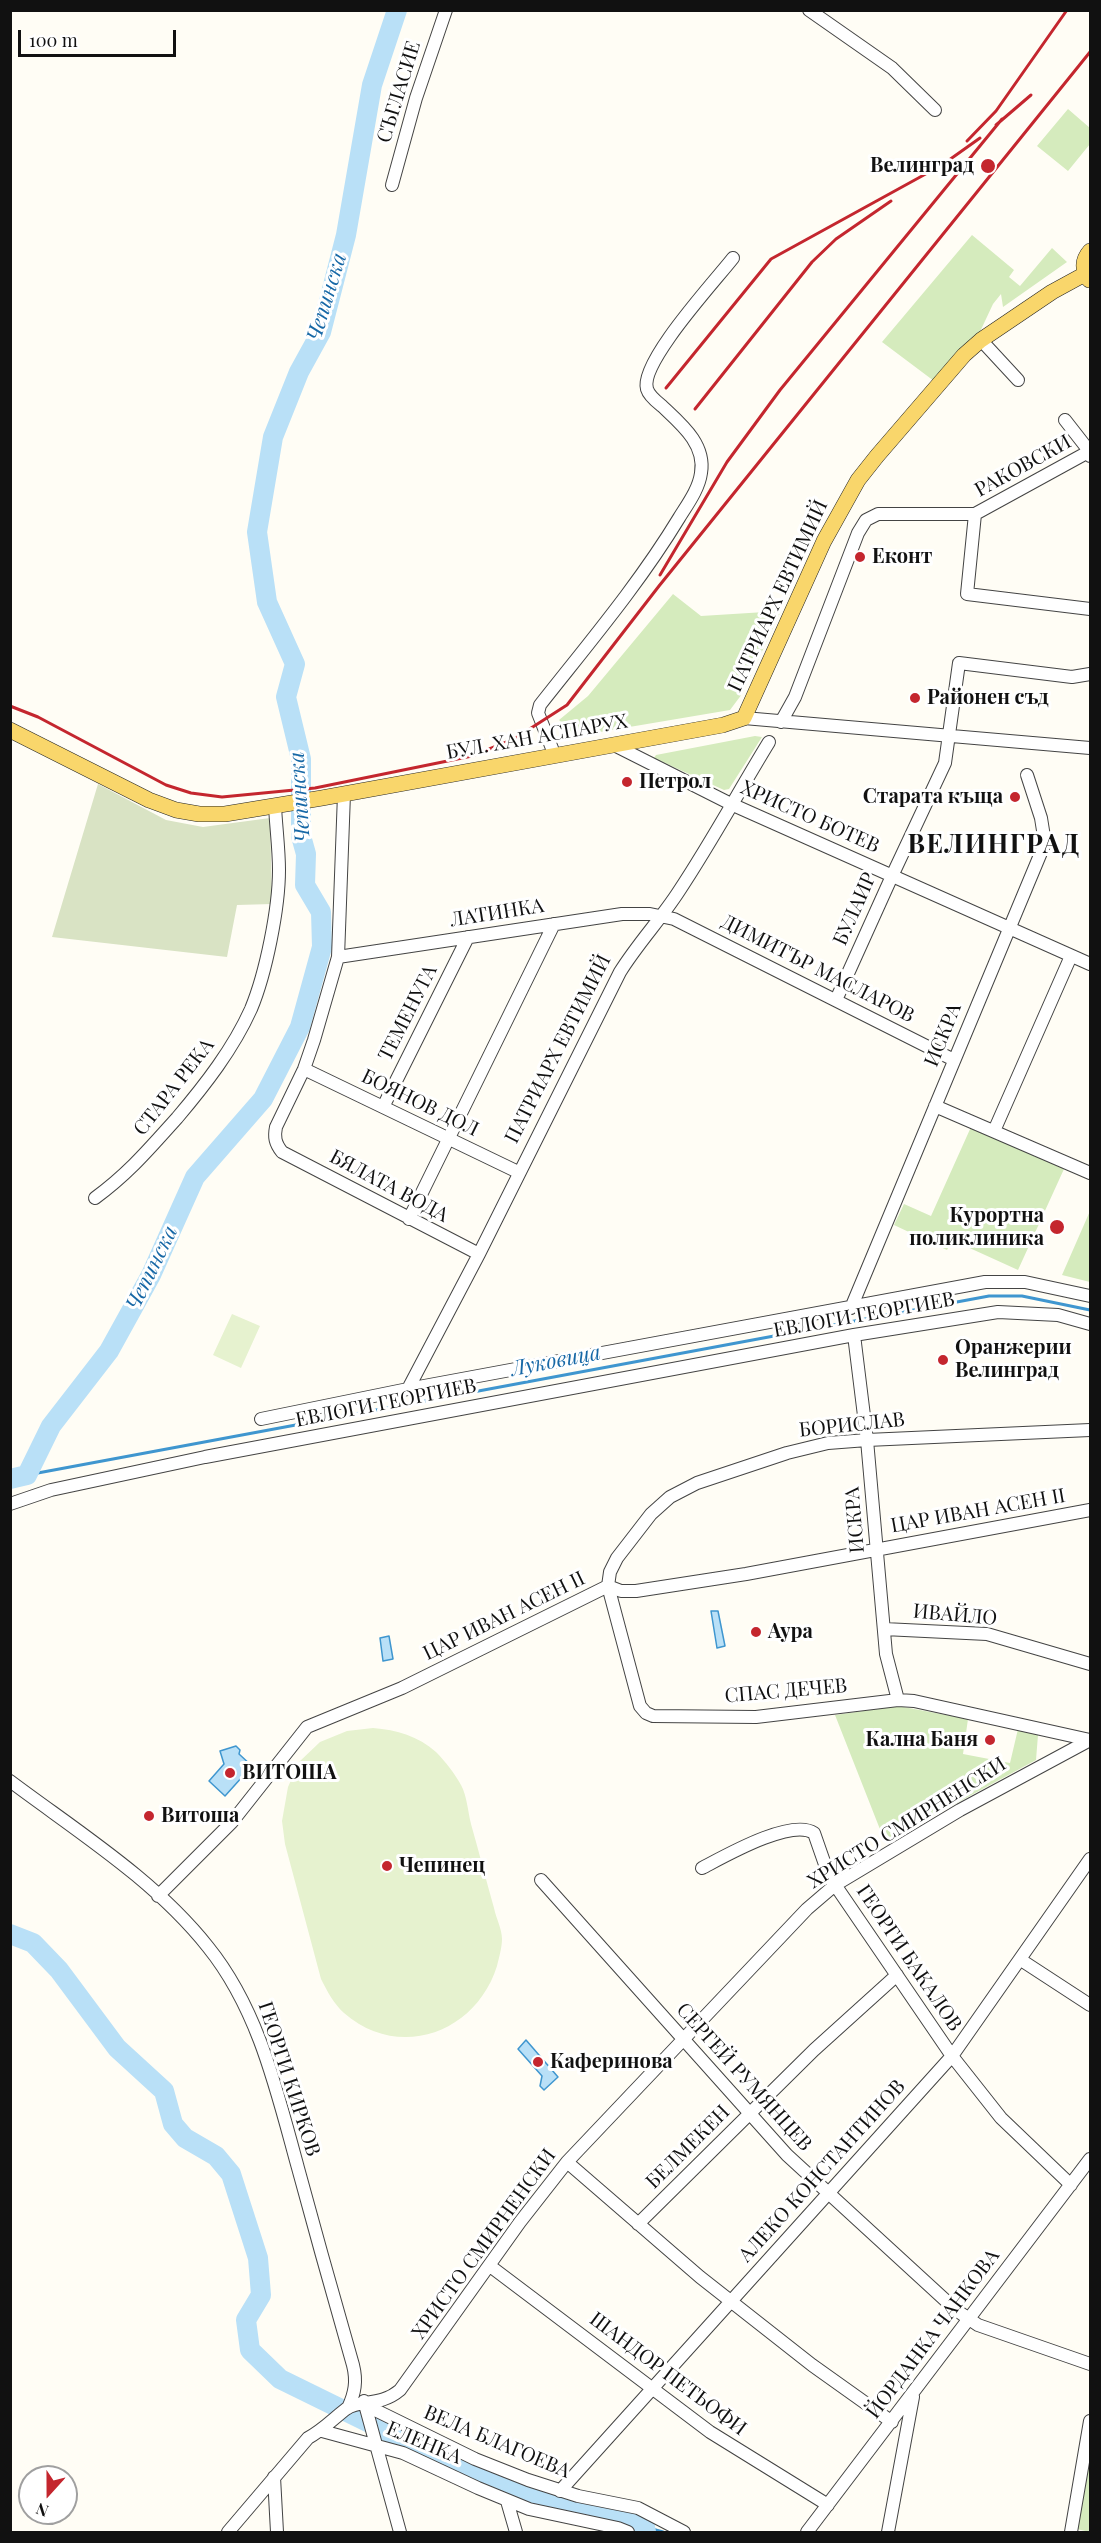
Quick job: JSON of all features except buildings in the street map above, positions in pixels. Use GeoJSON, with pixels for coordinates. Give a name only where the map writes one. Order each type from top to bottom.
{"type":"FeatureCollection","features":[{"type":"Feature","properties":{"kind":"main road"},"geometry":{"type":"LineString","coordinates":[[1088,278],[1083,264],[1090,251]]}},
{"type":"Feature","properties":{"kind":"main road","name":"ПАТРИАРХ ЕВТИМИЙ"},"geometry":{"type":"LineString","coordinates":[[744,718],[824,541],[858,480],[910,416],[964,355],[981,340],[1052,292],[1088,278]]}},
{"type":"Feature","properties":{"kind":"main road","name":"БУЛ. ХАН АСПАРУХ"},"geometry":{"type":"LineString","coordinates":[[10,730],[60,753],[125,789],[176,810],[199,814],[225,813],[322,798],[723,725],[744,718]]}},
{"type":"Feature","properties":{"kind":"street","name":"СЪГЛАСИЕ"},"geometry":{"type":"LineString","coordinates":[[392,185],[416,98],[446,10]]}},
{"type":"Feature","properties":{"kind":"street"},"geometry":{"type":"LineString","coordinates":[[809,10],[892,68],[935,110]]}},
{"type":"Feature","properties":{"kind":"street"},"geometry":{"type":"LineString","coordinates":[[555,756],[538,713],[540,705],[655,557],[689,501],[701,475],[700,453],[696,444],[677,420],[653,399],[647,390],[647,381],[655,358],[667,339],[733,258]]}},
{"type":"Feature","properties":{"kind":"street"},"geometry":{"type":"LineString","coordinates":[[981,340],[1018,380]]}},
{"type":"Feature","properties":{"kind":"street"},"geometry":{"type":"LineString","coordinates":[[1065,420],[1090,451],[1090,456]]}},
{"type":"Feature","properties":{"kind":"street","name":"РАКОВСКИ"},"geometry":{"type":"LineString","coordinates":[[975,514],[1090,451]]}},
{"type":"Feature","properties":{"kind":"street"},"geometry":{"type":"LineString","coordinates":[[782,722],[795,697],[858,533],[866,520],[878,514],[975,514],[967,594],[1090,609]]}},
{"type":"Feature","properties":{"kind":"street","name":"БУЛАИР"},"geometry":{"type":"LineString","coordinates":[[836,1000],[945,763],[959,663],[1072,677],[1090,674]]}},
{"type":"Feature","properties":{"kind":"street","name":"БУЛ. ХАН АСПАРУХ"},"geometry":{"type":"LineString","coordinates":[[744,718],[1090,748]]}},
{"type":"Feature","properties":{"kind":"street","name":"ПАТРИАРХ ЕВТИМИЙ"},"geometry":{"type":"LineString","coordinates":[[408,1389],[620,972],[644,936],[663,916],[769,742]]}},
{"type":"Feature","properties":{"kind":"street","name":"ХРИСТО БОТЕВ"},"geometry":{"type":"LineString","coordinates":[[614,745],[731,804],[1090,964]]}},
{"type":"Feature","properties":{"kind":"street","name":"ИСКРА"},"geometry":{"type":"LineString","coordinates":[[851,1308],[1008,928],[1046,843],[1041,818],[1027,775]]}},
{"type":"Feature","properties":{"kind":"street"},"geometry":{"type":"LineString","coordinates":[[304,1069],[338,957],[344,794]]}},
{"type":"Feature","properties":{"kind":"street","name":"СТАРА РЕКА"},"geometry":{"type":"LineString","coordinates":[[95,1198],[124,1177],[185,1108],[231,1047],[252,1007],[268,950],[276,908],[282,805]]}},
{"type":"Feature","properties":{"kind":"street","name":"ЛАТИНКА"},"geometry":{"type":"LineString","coordinates":[[338,957],[622,914],[663,916]]}},
{"type":"Feature","properties":{"kind":"street","name":"ДИМИТЪР МАСЛАРОВ"},"geometry":{"type":"LineString","coordinates":[[663,916],[674,919],[954,1060]]}},
{"type":"Feature","properties":{"kind":"street"},"geometry":{"type":"LineString","coordinates":[[409,1219],[554,924]]}},
{"type":"Feature","properties":{"kind":"street","name":"ТЕМЕНУГА"},"geometry":{"type":"LineString","coordinates":[[383,1107],[468,937]]}},
{"type":"Feature","properties":{"kind":"street"},"geometry":{"type":"LineString","coordinates":[[994,1131],[1071,956]]}},
{"type":"Feature","properties":{"kind":"street","name":"БОЯНОВ ДОЛ"},"geometry":{"type":"LineString","coordinates":[[304,1069],[518,1172]]}},
{"type":"Feature","properties":{"kind":"street","name":"БЯЛАТА ВОДА"},"geometry":{"type":"LineString","coordinates":[[304,1069],[276,1127],[274,1136],[276,1145],[282,1152],[478,1254]]}},
{"type":"Feature","properties":{"kind":"street"},"geometry":{"type":"LineString","coordinates":[[936,1106],[1090,1173]]}},
{"type":"Feature","properties":{"kind":"street","name":"ЕВЛОГИ ГЕОРГИЕВ"},"geometry":{"type":"LineString","coordinates":[[261,1419],[408,1389],[985,1282],[1024,1282],[1090,1296]]}},
{"type":"Feature","properties":{"kind":"street","name":"ЕВЛОГИ ГЕОРГИЕВ"},"geometry":{"type":"LineString","coordinates":[[10,1504],[51,1490],[205,1457],[854,1335],[998,1312],[1058,1315],[1090,1324]]}},
{"type":"Feature","properties":{"kind":"street","name":"ИСКРА"},"geometry":{"type":"LineString","coordinates":[[854,1335],[867,1440],[886,1654],[898,1700]]}},
{"type":"Feature","properties":{"kind":"street","name":"БОРИСЛАВ"},"geometry":{"type":"LineString","coordinates":[[608,1586],[610,1572],[617,1558],[651,1514],[664,1503],[697,1483],[808,1447],[867,1440],[1090,1430]]}},
{"type":"Feature","properties":{"kind":"street","name":"ЦАР ИВАН АСЕН II"},"geometry":{"type":"LineString","coordinates":[[158,1896],[231,1822],[307,1727],[402,1688],[608,1586],[621,1591],[636,1591],[746,1574],[1090,1510]]}},
{"type":"Feature","properties":{"kind":"street","name":"СПАС ДЕЧЕВ"},"geometry":{"type":"LineString","coordinates":[[608,1586],[640,1706],[653,1716],[756,1717],[898,1700],[914,1701],[1090,1740]]}},
{"type":"Feature","properties":{"kind":"street","name":"ИВАЙЛО"},"geometry":{"type":"LineString","coordinates":[[884,1629],[987,1634],[1090,1664]]}},
{"type":"Feature","properties":{"kind":"street","name":"ХРИСТО СМИРНЕНСКИ"},"geometry":{"type":"LineString","coordinates":[[348,2408],[366,2409],[400,2390],[567,2162],[807,1909],[835,1886],[960,1810],[1090,1740]]}},
{"type":"Feature","properties":{"kind":"street","name":"ГЕОРГИ КИРКОВ"},"geometry":{"type":"LineString","coordinates":[[10,1781],[91,1841],[158,1896],[191,1928],[239,1990],[254,2024],[280,2104],[400,2532]]}},
{"type":"Feature","properties":{"kind":"street","name":"ГЕОРГИ БАКАЛОВ"},"geometry":{"type":"LineString","coordinates":[[702,1868],[763,1838],[800,1828],[808,1829],[818,1839],[829,1876],[835,1886],[952,2056],[1001,2118],[1071,2185]]}},
{"type":"Feature","properties":{"kind":"street","name":"АЛЕКО КОНСТАНТИНОВ"},"geometry":{"type":"LineString","coordinates":[[560,2491],[952,2056],[1090,1859]]}},
{"type":"Feature","properties":{"kind":"street","name":"СЕРГЕЙ РУМЯНЦЕВ"},"geometry":{"type":"LineString","coordinates":[[541,1880],[685,2040],[748,2114],[827,2194],[968,2320],[1090,2364]]}},
{"type":"Feature","properties":{"kind":"street"},"geometry":{"type":"LineString","coordinates":[[1021,1960],[1090,2005]]}},
{"type":"Feature","properties":{"kind":"street","name":"БЕЛМЕКЕН"},"geometry":{"type":"LineString","coordinates":[[638,2224],[852,2013],[897,1975]]}},
{"type":"Feature","properties":{"kind":"street","name":"ЙОРДАНКА ЧАНКОВА"},"geometry":{"type":"LineString","coordinates":[[807,2532],[1090,2159]]}},
{"type":"Feature","properties":{"kind":"street"},"geometry":{"type":"LineString","coordinates":[[567,2162],[731,2301],[812,2365],[892,2422]]}},
{"type":"Feature","properties":{"kind":"street","name":"ШАНДОР ПЕТЬОФИ"},"geometry":{"type":"LineString","coordinates":[[490,2266],[710,2432],[828,2505]]}},
{"type":"Feature","properties":{"kind":"street","name":"ГЕОРГИ КИРКОВ"},"geometry":{"type":"LineString","coordinates":[[348,2408],[354,2395],[356,2377]]}},
{"type":"Feature","properties":{"kind":"street"},"geometry":{"type":"LineString","coordinates":[[888,2532],[914,2393]]}},
{"type":"Feature","properties":{"kind":"street"},"geometry":{"type":"LineString","coordinates":[[228,2532],[308,2438],[322,2431],[348,2408]]}},
{"type":"Feature","properties":{"kind":"street","name":"ВЕЛА БЛАГОЕВА"},"geometry":{"type":"LineString","coordinates":[[366,2409],[475,2458],[560,2491],[638,2508],[684,2532]]}},
{"type":"Feature","properties":{"kind":"street"},"geometry":{"type":"LineString","coordinates":[[1071,2532],[1088,2447],[1090,2421]]}},
{"type":"Feature","properties":{"kind":"street","name":"ЕЛЕНКА"},"geometry":{"type":"LineString","coordinates":[[322,2431],[340,2437],[374,2438],[507,2501],[556,2516],[628,2532]]}},
{"type":"Feature","properties":{"kind":"street"},"geometry":{"type":"LineString","coordinates":[[274,2477],[277,2532]]}},
{"type":"Feature","properties":{"kind":"street"},"geometry":{"type":"LineString","coordinates":[[507,2501],[516,2532]]}},
{"type":"Feature","properties":{"kind":"green space"},"geometry":{"type":"Polygon","coordinates":[[[1068,109],[1090,128],[1090,144],[1068,171],[1037,146],[1068,109]]]}},
{"type":"Feature","properties":{"kind":"green space"},"geometry":{"type":"Polygon","coordinates":[[[972,235],[1014,270],[1009,277],[1020,286],[1052,248],[1067,262],[1003,307],[1001,294],[993,304],[978,336],[934,381],[882,342],[972,235]]]}},
{"type":"Feature","properties":{"kind":"green space"},"geometry":{"type":"Polygon","coordinates":[[[673,594],[701,616],[781,611],[742,694],[730,710],[576,736],[559,720],[588,696],[673,594]]]}},
{"type":"Feature","properties":{"kind":"green space"},"geometry":{"type":"Polygon","coordinates":[[[755,736],[762,737],[729,789],[724,790],[654,758],[656,755],[755,736]]]}},
{"type":"Feature","properties":{"kind":"green space"},"geometry":{"type":"Polygon","coordinates":[[[98,784],[166,820],[203,827],[270,818],[272,904],[237,905],[227,957],[52,937],[98,784]]]}},
{"type":"Feature","properties":{"kind":"green space"},"geometry":{"type":"Polygon","coordinates":[[[971,1127],[1064,1169],[1018,1270],[952,1240],[947,1250],[894,1225],[904,1204],[931,1216],[971,1127]]]}},
{"type":"Feature","properties":{"kind":"green space"},"geometry":{"type":"Polygon","coordinates":[[[1090,1211],[1090,1282],[1062,1275],[1090,1211]]]}},
{"type":"Feature","properties":{"kind":"green space"},"geometry":{"type":"Polygon","coordinates":[[[232,1314],[260,1326],[241,1368],[213,1355],[232,1314]]]}},
{"type":"Feature","properties":{"kind":"green space"},"geometry":{"type":"Polygon","coordinates":[[[898,1706],[968,1719],[963,1754],[1010,1763],[1018,1729],[1038,1735],[1036,1760],[885,1842],[835,1715],[898,1706]]]}},
{"type":"Feature","properties":{"kind":"green space","name":"Чепинец"},"geometry":{"type":"Polygon","coordinates":[[[373,1728],[399,1732],[429,1746],[459,1781],[465,1794],[471,1824],[502,1935],[497,1966],[487,1989],[472,2008],[454,2023],[433,2033],[411,2037],[388,2035],[366,2028],[344,2013],[328,1993],[321,1979],[285,1844],[282,1821],[288,1787],[299,1762],[320,1742],[347,1731],[373,1728]]]}},
{"type":"Feature","properties":{"kind":"green space"},"geometry":{"type":"Polygon","coordinates":[[[1090,2448],[1090,2532],[1072,2528],[1090,2448]]]}},
{"type":"Feature","properties":{"kind":"water"},"geometry":{"type":"Polygon","coordinates":[[[711,1611],[718,1611],[725,1646],[717,1648],[711,1611]]]}},
{"type":"Feature","properties":{"kind":"water"},"geometry":{"type":"Polygon","coordinates":[[[389,1636],[393,1659],[383,1661],[380,1638],[389,1636]]]}},
{"type":"Feature","properties":{"kind":"water","name":"ВИТОША"},"geometry":{"type":"Polygon","coordinates":[[[236,1746],[240,1750],[239,1754],[252,1766],[225,1796],[209,1781],[224,1764],[220,1751],[236,1746]]]}},
{"type":"Feature","properties":{"kind":"water","name":"Каферинова"},"geometry":{"type":"Polygon","coordinates":[[[526,2040],[558,2077],[544,2090],[540,2086],[542,2076],[518,2049],[526,2040]]]}},
{"type":"Feature","properties":{"kind":"waterway","name":"Чепинска"},"geometry":{"type":"LineString","coordinates":[[10,1479],[27,1475],[51,1426],[109,1351],[151,1275],[195,1177],[263,1099],[300,1027],[322,947],[321,912],[305,885],[306,854],[301,836],[301,759],[286,697],[295,664],[267,602],[257,532],[273,437],[299,372],[321,332],[346,235],[372,85],[397,10]]}},
{"type":"Feature","properties":{"kind":"waterway","name":"Луковица"},"geometry":{"type":"LineString","coordinates":[[27,1475],[989,1296],[1022,1296],[1090,1310]]}},
{"type":"Feature","properties":{"kind":"waterway"},"geometry":{"type":"LineString","coordinates":[[10,1934],[33,1943],[59,1970],[117,2048],[164,2091],[173,2124],[185,2138],[216,2156],[231,2174],[258,2258],[261,2295],[246,2320],[250,2350],[280,2379],[519,2492],[614,2512],[645,2527],[646,2532]]}},
{"type":"Feature","properties":{"kind":"waterway"},"geometry":{"type":"LineString","coordinates":[[645,2527],[663,2532]]}},
{"type":"Feature","properties":{"kind":"railway"},"geometry":{"type":"LineString","coordinates":[[967,141],[996,111],[1067,10]]}},
{"type":"Feature","properties":{"kind":"railway"},"geometry":{"type":"LineString","coordinates":[[10,706],[38,717],[166,785],[191,793],[222,797],[315,788],[472,756],[514,739],[567,705],[659,586],[1090,52]]}},
{"type":"Feature","properties":{"kind":"railway"},"geometry":{"type":"LineString","coordinates":[[996,125],[1031,95]]}},
{"type":"Feature","properties":{"kind":"railway"},"geometry":{"type":"LineString","coordinates":[[660,575],[727,462],[780,390],[1002,119]]}},
{"type":"Feature","properties":{"kind":"railway"},"geometry":{"type":"LineString","coordinates":[[666,388],[771,259],[942,165],[980,138]]}},
{"type":"Feature","properties":{"kind":"railway"},"geometry":{"type":"LineString","coordinates":[[695,409],[812,262],[836,239],[891,201]]}},
{"type":"Feature","properties":{"kind":"place","name":"Велинград"},"geometry":{"type":"Point","coordinates":[988,166]}},
{"type":"Feature","properties":{"kind":"place","name":"Еконт"},"geometry":{"type":"Point","coordinates":[860,557]}},
{"type":"Feature","properties":{"kind":"place","name":"Районен съд"},"geometry":{"type":"Point","coordinates":[915,698]}},
{"type":"Feature","properties":{"kind":"place","name":"Петрол"},"geometry":{"type":"Point","coordinates":[627,782]}},
{"type":"Feature","properties":{"kind":"place","name":"Старата къща"},"geometry":{"type":"Point","coordinates":[1015,797]}},
{"type":"Feature","properties":{"kind":"place","name":"Курортна поликлиника"},"geometry":{"type":"Point","coordinates":[1057,1227]}},
{"type":"Feature","properties":{"kind":"place","name":"Оранжерии Велинград"},"geometry":{"type":"Point","coordinates":[943,1360]}},
{"type":"Feature","properties":{"kind":"place","name":"Аура"},"geometry":{"type":"Point","coordinates":[756,1632]}},
{"type":"Feature","properties":{"kind":"place","name":"Кална Баня"},"geometry":{"type":"Point","coordinates":[990,1740]}},
{"type":"Feature","properties":{"kind":"place","name":"ВИТОША"},"geometry":{"type":"Point","coordinates":[230,1773]}},
{"type":"Feature","properties":{"kind":"place","name":"Витоша"},"geometry":{"type":"Point","coordinates":[149,1816]}},
{"type":"Feature","properties":{"kind":"place","name":"Чепинец"},"geometry":{"type":"Point","coordinates":[387,1866]}},
{"type":"Feature","properties":{"kind":"place","name":"Каферинова"},"geometry":{"type":"Point","coordinates":[538,2062]}},
{"type":"Feature","properties":{"kind":"district","name":"ВЕЛИНГРАД"},"geometry":{"type":"Point","coordinates":[994,845]}}]}
